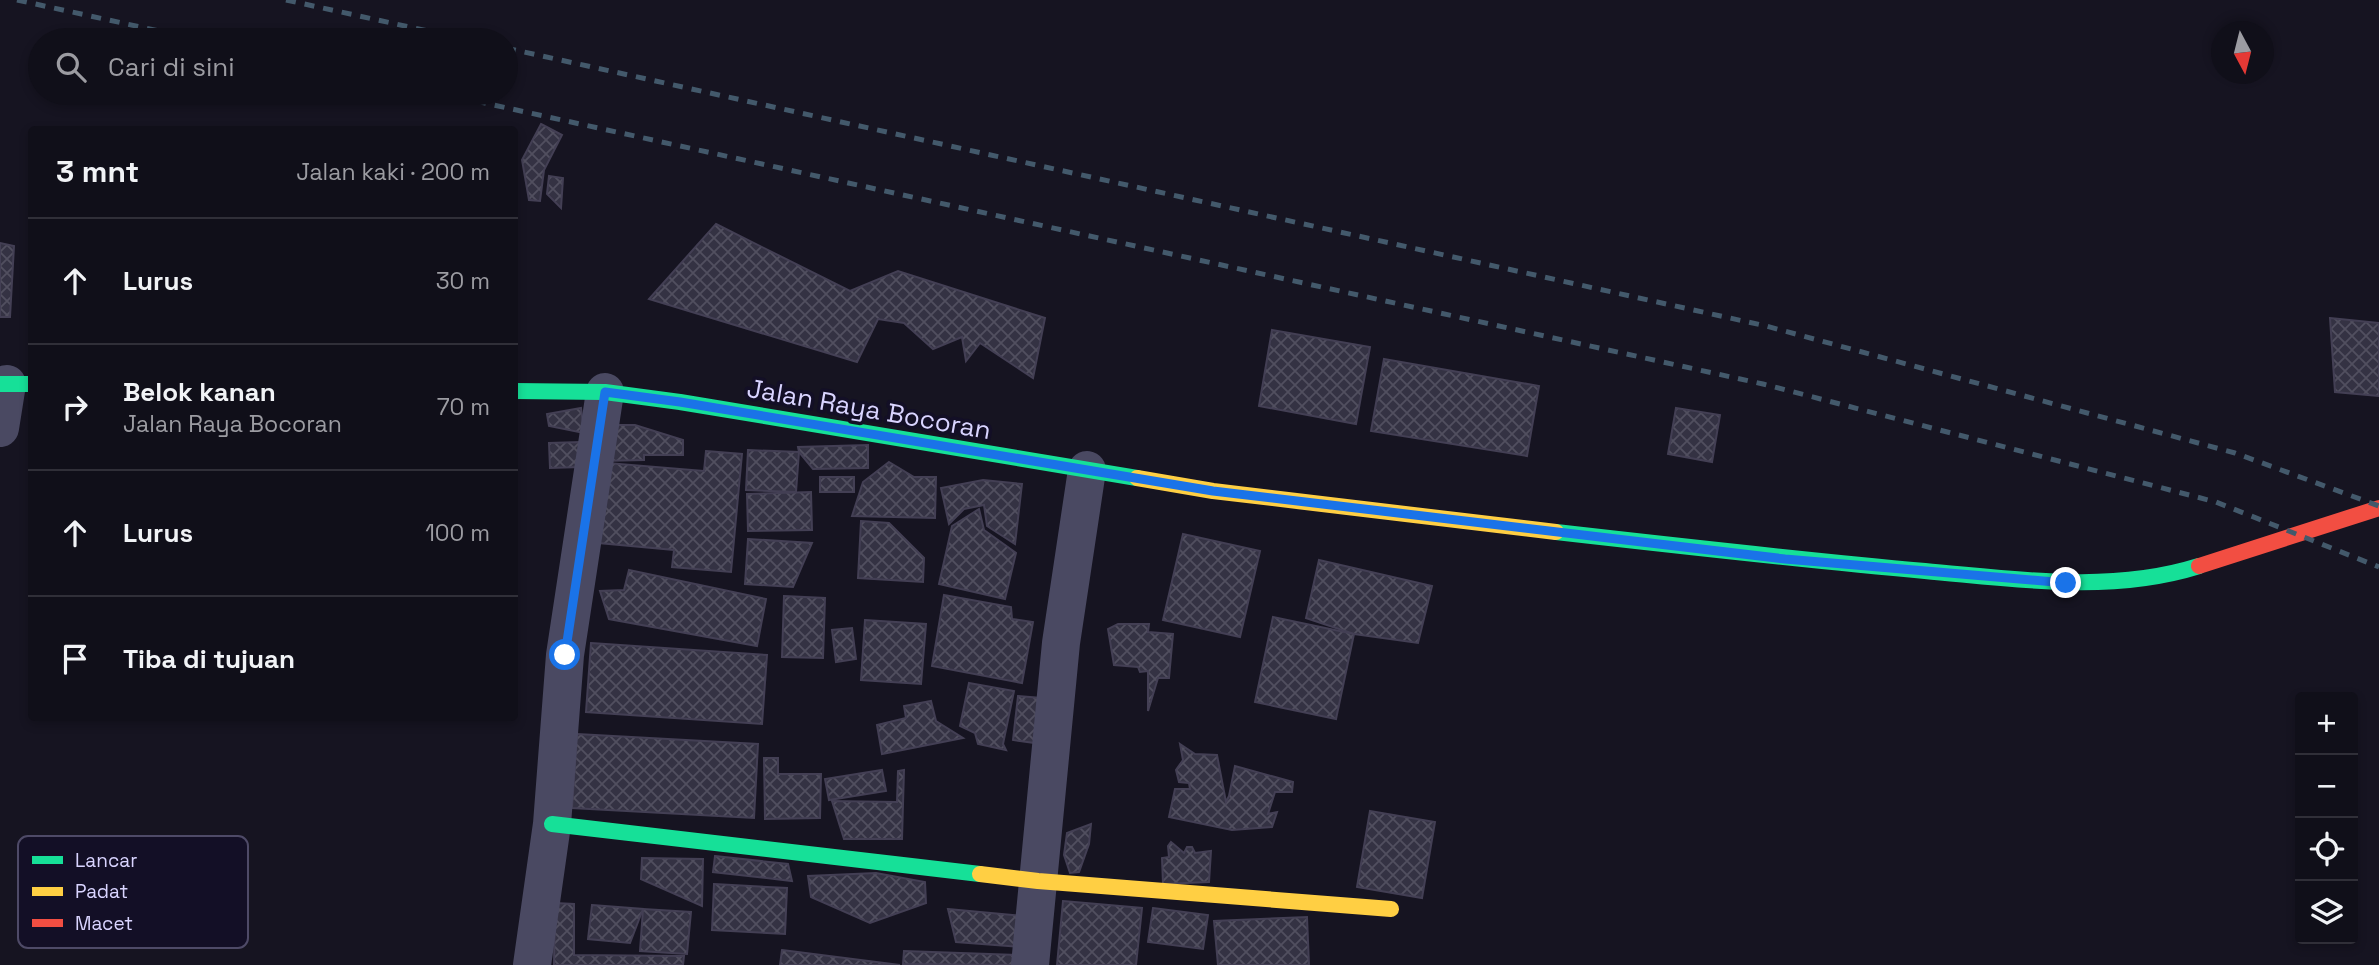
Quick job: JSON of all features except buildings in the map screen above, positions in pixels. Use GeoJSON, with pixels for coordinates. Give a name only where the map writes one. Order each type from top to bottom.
{"type":"FeatureCollection","features":[{"type":"Feature","properties":{"kind":"street"},"geometry":{"type":"LineString","coordinates":[[0,428],[13,384]]}},
{"type":"Feature","properties":{"kind":"street","name":"Jalan Raya Bocoran"},"geometry":{"type":"LineString","coordinates":[[518,391],[605,392],[680,402],[1213,491],[1785,559],[2066,583],[2171,575],[2379,508]]}},
{"type":"Feature","properties":{"kind":"street"},"geometry":{"type":"LineString","coordinates":[[532,965],[552,824],[565,655],[605,392]]}},
{"type":"Feature","properties":{"kind":"street"},"geometry":{"type":"LineString","coordinates":[[1030,965],[1061,643],[1087,470]]}},
{"type":"Feature","properties":{"kind":"street"},"geometry":{"type":"LineString","coordinates":[[552,824],[1038,881],[1391,909]]}},
{"type":"Feature","properties":{"kind":"railway"},"geometry":{"type":"LineString","coordinates":[[17,0],[145,28]]}},
{"type":"Feature","properties":{"kind":"railway"},"geometry":{"type":"LineString","coordinates":[[286,0],[414,28]]}},
{"type":"Feature","properties":{"kind":"railway"},"geometry":{"type":"LineString","coordinates":[[518,51],[1766,326],[2235,453],[2379,506]]}},
{"type":"Feature","properties":{"kind":"railway"},"geometry":{"type":"LineString","coordinates":[[494,105],[1763,384],[2216,502],[2379,567]]}},
{"type":"Feature","properties":{"kind":"traffic: fast"},"geometry":{"type":"LineString","coordinates":[[0,384],[28,384]]}},
{"type":"Feature","properties":{"kind":"traffic: fast"},"geometry":{"type":"LineString","coordinates":[[518,391],[605,392],[680,402],[1137,478]]}},
{"type":"Feature","properties":{"kind":"traffic: fast"},"geometry":{"type":"LineString","coordinates":[[1556,532],[1787,558],[2063,582],[2131,580],[2199,566]]}},
{"type":"Feature","properties":{"kind":"traffic: fast"},"geometry":{"type":"LineString","coordinates":[[552,824],[980,874]]}},
{"type":"Feature","properties":{"kind":"traffic: slow"},"geometry":{"type":"LineString","coordinates":[[1137,478],[1213,491],[1556,532]]}},
{"type":"Feature","properties":{"kind":"traffic: slow"},"geometry":{"type":"LineString","coordinates":[[980,874],[1391,909]]}},
{"type":"Feature","properties":{"kind":"traffic: jam"},"geometry":{"type":"LineString","coordinates":[[2199,566],[2379,508]]}},
{"type":"Feature","properties":{"kind":"route"},"geometry":{"type":"LineString","coordinates":[[565,655],[605,392],[680,402],[1213,491],[1785,559],[2066,583]]}}]}
